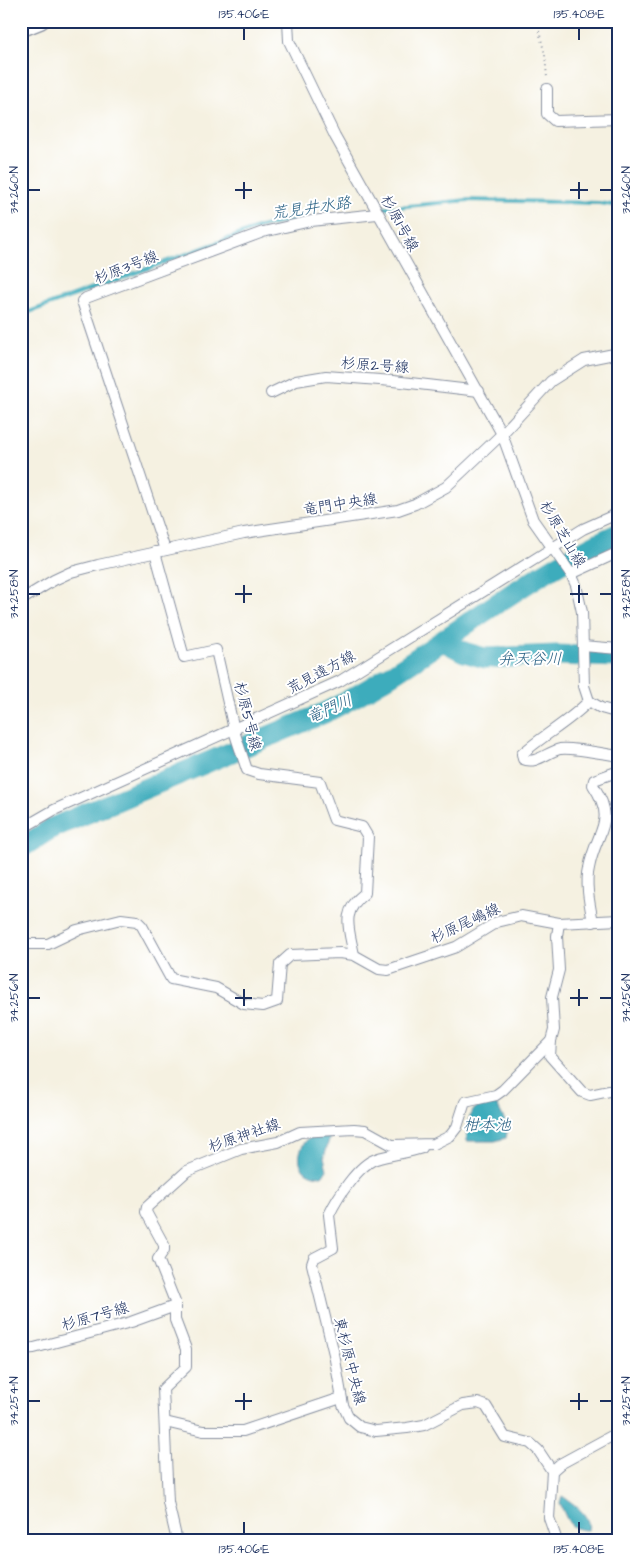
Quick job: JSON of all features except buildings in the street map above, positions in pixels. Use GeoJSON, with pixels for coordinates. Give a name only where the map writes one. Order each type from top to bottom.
{"type":"FeatureCollection","features":[{"type":"Feature","properties":{"kind":"main road"},"geometry":{"type":"LineString","coordinates":[[21,28],[41,21]]}},
{"type":"Feature","properties":{"kind":"street","name":"杉原1号線"},"geometry":{"type":"LineString","coordinates":[[288,21],[289,41],[334,136],[502,434]]}},
{"type":"Feature","properties":{"kind":"street"},"geometry":{"type":"LineString","coordinates":[[547,89],[546,110],[547,114],[555,121],[619,120]]}},
{"type":"Feature","properties":{"kind":"street","name":"杉原3号線"},"geometry":{"type":"LineString","coordinates":[[160,551],[83,308],[84,299],[264,232],[311,221],[375,211]]}},
{"type":"Feature","properties":{"kind":"street","name":"竜門中央線"},"geometry":{"type":"LineString","coordinates":[[21,600],[71,572],[244,533],[340,520],[398,510],[415,504],[446,487],[502,434],[551,380],[584,360],[619,353]]}},
{"type":"Feature","properties":{"kind":"street","name":"杉原2号線"},"geometry":{"type":"LineString","coordinates":[[271,393],[296,381],[326,376],[403,382],[478,391]]}},
{"type":"Feature","properties":{"kind":"street","name":"杉原芝山線"},"geometry":{"type":"LineString","coordinates":[[502,434],[533,520],[571,574],[580,603],[584,686],[589,701]]}},
{"type":"Feature","properties":{"kind":"street","name":"荒見遠方線"},"geometry":{"type":"LineString","coordinates":[[21,828],[54,810],[234,732],[340,681],[555,551],[583,529],[619,513]]}},
{"type":"Feature","properties":{"kind":"street","name":"杉原5号線"},"geometry":{"type":"LineString","coordinates":[[160,551],[184,657],[216,650],[234,732],[247,770],[320,782],[334,820],[362,827],[368,837],[365,893],[356,900],[348,914],[354,955]]}},
{"type":"Feature","properties":{"kind":"street"},"geometry":{"type":"LineString","coordinates":[[571,574],[619,552]]}},
{"type":"Feature","properties":{"kind":"street"},"geometry":{"type":"LineString","coordinates":[[583,647],[619,649]]}},
{"type":"Feature","properties":{"kind":"street"},"geometry":{"type":"LineString","coordinates":[[619,713],[601,708],[589,701],[574,716],[522,754],[523,759],[528,762],[561,749],[619,756]]}},
{"type":"Feature","properties":{"kind":"street"},"geometry":{"type":"LineString","coordinates":[[593,922],[588,869],[606,814],[600,795],[593,785],[594,780],[619,771]]}},
{"type":"Feature","properties":{"kind":"street","name":"杉原尾嶋線"},"geometry":{"type":"LineString","coordinates":[[21,944],[48,944],[77,930],[128,918],[137,921],[142,926],[171,979],[216,988],[236,1002],[263,1006],[277,1000],[280,964],[283,959],[290,955],[340,953],[354,955],[379,969],[388,970],[456,947],[497,922],[521,916],[559,923],[618,920]]}},
{"type":"Feature","properties":{"kind":"street"},"geometry":{"type":"LineString","coordinates":[[618,920],[619,925]]}},
{"type":"Feature","properties":{"kind":"street"},"geometry":{"type":"LineString","coordinates":[[559,923],[557,936],[560,970],[552,997],[554,1030],[550,1056],[582,1092],[590,1095],[600,1095],[619,1089]]}},
{"type":"Feature","properties":{"kind":"street"},"geometry":{"type":"LineString","coordinates":[[434,1144],[450,1136],[457,1127],[465,1102],[496,1095],[551,1042]]}},
{"type":"Feature","properties":{"kind":"street","name":"杉原神社線"},"geometry":{"type":"LineString","coordinates":[[177,1541],[168,1502],[166,1422],[163,1389],[186,1367],[187,1362],[186,1350],[175,1320],[175,1306],[158,1259],[164,1250],[164,1245],[146,1212],[149,1204],[162,1196],[187,1171],[241,1149],[278,1142],[300,1132],[354,1129],[364,1130],[392,1145],[434,1144]]}},
{"type":"Feature","properties":{"kind":"street","name":"東杉原中央線"},"geometry":{"type":"LineString","coordinates":[[434,1144],[408,1153],[376,1158],[365,1164],[329,1215],[333,1248],[314,1258],[312,1270],[334,1354],[341,1398],[349,1418],[360,1427],[376,1431],[424,1425],[463,1405],[478,1403],[486,1406],[505,1438],[530,1443],[538,1450],[552,1471]]}},
{"type":"Feature","properties":{"kind":"street","name":"杉原7号線"},"geometry":{"type":"LineString","coordinates":[[21,1349],[34,1348],[131,1322],[175,1306]]}},
{"type":"Feature","properties":{"kind":"street"},"geometry":{"type":"LineString","coordinates":[[166,1422],[204,1431],[242,1431],[341,1398]]}},
{"type":"Feature","properties":{"kind":"street"},"geometry":{"type":"LineString","coordinates":[[558,1541],[549,1518],[552,1471],[560,1464],[619,1432]]}},
{"type":"Feature","properties":{"kind":"path"},"geometry":{"type":"LineString","coordinates":[[539,31],[545,55],[547,89]]}},
{"type":"Feature","properties":{"kind":"water","name":"柑本池"},"geometry":{"type":"Polygon","coordinates":[[[483,1104],[497,1105],[508,1127],[506,1138],[495,1141],[467,1141],[467,1125],[471,1114],[474,1109],[483,1104]]]}},
{"type":"Feature","properties":{"kind":"water"},"geometry":{"type":"Polygon","coordinates":[[[312,1135],[330,1136],[324,1157],[327,1170],[322,1176],[306,1172],[300,1161],[302,1148],[312,1135]]]}},
{"type":"Feature","properties":{"kind":"water"},"geometry":{"type":"Polygon","coordinates":[[[562,1496],[576,1506],[584,1515],[587,1520],[588,1530],[581,1530],[572,1526],[560,1504],[562,1496]]]}},
{"type":"Feature","properties":{"kind":"waterway","name":"荒見井水路"},"geometry":{"type":"LineString","coordinates":[[377,209],[468,200],[599,203],[619,206]]}},
{"type":"Feature","properties":{"kind":"waterway","name":"荒見井水路"},"geometry":{"type":"LineString","coordinates":[[21,315],[260,227],[303,218]]}},
{"type":"Feature","properties":{"kind":"waterway","name":"竜門川"},"geometry":{"type":"LineString","coordinates":[[21,848],[52,828],[324,713],[362,693],[506,597],[580,552],[619,533]]}},
{"type":"Feature","properties":{"kind":"waterway","name":"弁天谷川"},"geometry":{"type":"LineString","coordinates":[[443,641],[464,652],[485,658],[556,655],[619,657]]}}]}
